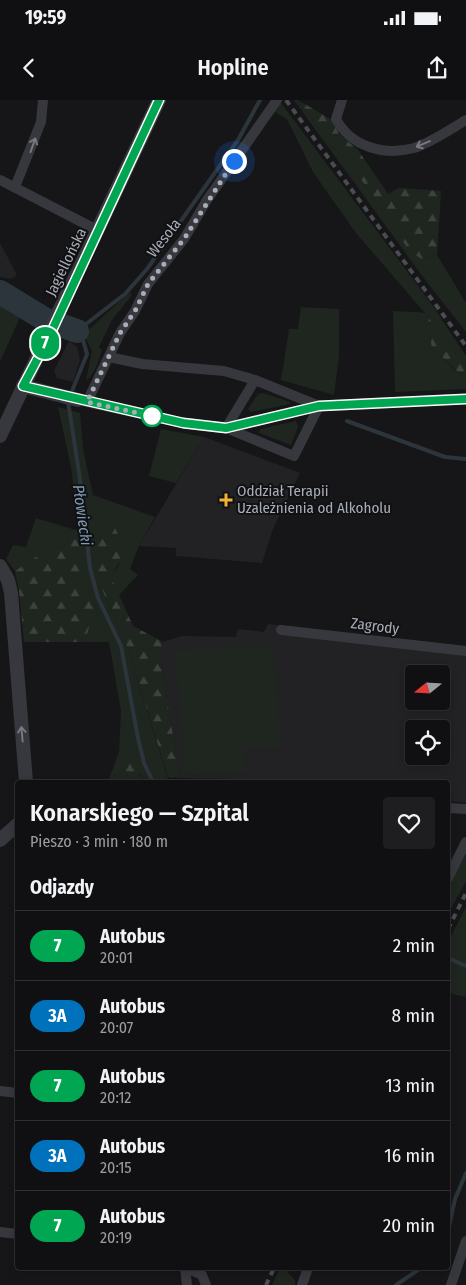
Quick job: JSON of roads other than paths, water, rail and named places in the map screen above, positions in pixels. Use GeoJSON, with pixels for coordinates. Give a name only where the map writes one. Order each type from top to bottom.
{"type":"FeatureCollection","features":[{"type":"Feature","properties":{"kind":"street"},"geometry":{"type":"LineString","coordinates":[[15,187],[41,122],[44,100]]}},
{"type":"Feature","properties":{"kind":"street","name":"Jagiellońska"},"geometry":{"type":"LineString","coordinates":[[0,436],[23,386],[48,339],[159,100]]}},
{"type":"Feature","properties":{"kind":"street","name":"Wesoła"},"geometry":{"type":"LineString","coordinates":[[82,401],[109,357],[120,333],[135,311],[148,284],[184,239],[207,200],[277,100]]}},
{"type":"Feature","properties":{"kind":"street"},"geometry":{"type":"LineString","coordinates":[[342,100],[336,119],[342,129],[348,138],[374,149],[414,148],[466,120]]}},
{"type":"Feature","properties":{"kind":"street"},"geometry":{"type":"LineString","coordinates":[[0,180],[99,231]]}},
{"type":"Feature","properties":{"kind":"street"},"geometry":{"type":"LineString","coordinates":[[109,357],[142,364],[224,371],[255,380],[319,406]]}},
{"type":"Feature","properties":{"kind":"street"},"geometry":{"type":"LineString","coordinates":[[226,428],[255,380]]}},
{"type":"Feature","properties":{"kind":"street"},"geometry":{"type":"LineString","coordinates":[[23,386],[183,423],[226,428],[294,456],[319,406]]}},
{"type":"Feature","properties":{"kind":"street"},"geometry":{"type":"LineString","coordinates":[[226,428],[319,406],[466,400]]}},
{"type":"Feature","properties":{"kind":"street"},"geometry":{"type":"LineString","coordinates":[[0,566],[8,580],[11,593],[26,780]]}},
{"type":"Feature","properties":{"kind":"street","name":"Zagrody"},"geometry":{"type":"LineString","coordinates":[[281,630],[466,652]]}},
{"type":"Feature","properties":{"kind":"street"},"geometry":{"type":"LineString","coordinates":[[450,808],[466,809]]}},
{"type":"Feature","properties":{"kind":"street"},"geometry":{"type":"LineString","coordinates":[[0,840],[15,829]]}},
{"type":"Feature","properties":{"kind":"street"},"geometry":{"type":"LineString","coordinates":[[450,874],[466,842]]}},
{"type":"Feature","properties":{"kind":"street"},"geometry":{"type":"LineString","coordinates":[[0,1091],[15,1093]]}},
{"type":"Feature","properties":{"kind":"street"},"geometry":{"type":"LineString","coordinates":[[0,1232],[15,1234]]}},
{"type":"Feature","properties":{"kind":"street"},"geometry":{"type":"LineString","coordinates":[[451,1285],[466,1241]]}},
{"type":"Feature","properties":{"kind":"street"},"geometry":{"type":"LineString","coordinates":[[186,1270],[187,1285]]}},
{"type":"Feature","properties":{"kind":"street"},"geometry":{"type":"LineString","coordinates":[[191,1270],[202,1275],[206,1285]]}},
{"type":"Feature","properties":{"kind":"street"},"geometry":{"type":"LineString","coordinates":[[302,1285],[307,1270]]}},
{"type":"Feature","properties":{"kind":"waterway","name":"Płowiecki"},"geometry":{"type":"LineString","coordinates":[[152,780],[144,763],[138,738],[121,646],[98,598],[90,568],[80,479],[68,401],[87,354],[83,340],[77,331],[125,294],[147,269],[238,140],[260,100]]}},
{"type":"Feature","properties":{"kind":"waterway","name":"Płowiecki"},"geometry":{"type":"LineString","coordinates":[[0,292],[46,320],[77,331]]}},
{"type":"Feature","properties":{"kind":"waterway"},"geometry":{"type":"LineString","coordinates":[[347,421],[445,457],[466,459]]}},
{"type":"Feature","properties":{"kind":"waterway","name":"Płowiecki"},"geometry":{"type":"LineString","coordinates":[[450,959],[466,966]]}},
{"type":"Feature","properties":{"kind":"waterway","name":"Płowiecki"},"geometry":{"type":"LineString","coordinates":[[450,1222],[455,1199],[466,1173]]}},
{"type":"Feature","properties":{"kind":"waterway","name":"Płowiecki"},"geometry":{"type":"LineString","coordinates":[[396,1285],[418,1270]]}},
{"type":"Feature","properties":{"kind":"railway"},"geometry":{"type":"LineString","coordinates":[[286,100],[466,346]]}},
{"type":"Feature","properties":{"kind":"railway"},"geometry":{"type":"LineString","coordinates":[[450,925],[466,893]]}},
{"type":"Feature","properties":{"kind":"railway"},"geometry":{"type":"LineString","coordinates":[[266,1285],[273,1270]]}},
{"type":"Feature","properties":{"kind":"place","name":"Oddział Terapii Uzależnienia od Alkoholu"},"geometry":{"type":"Point","coordinates":[226,500]}}]}
